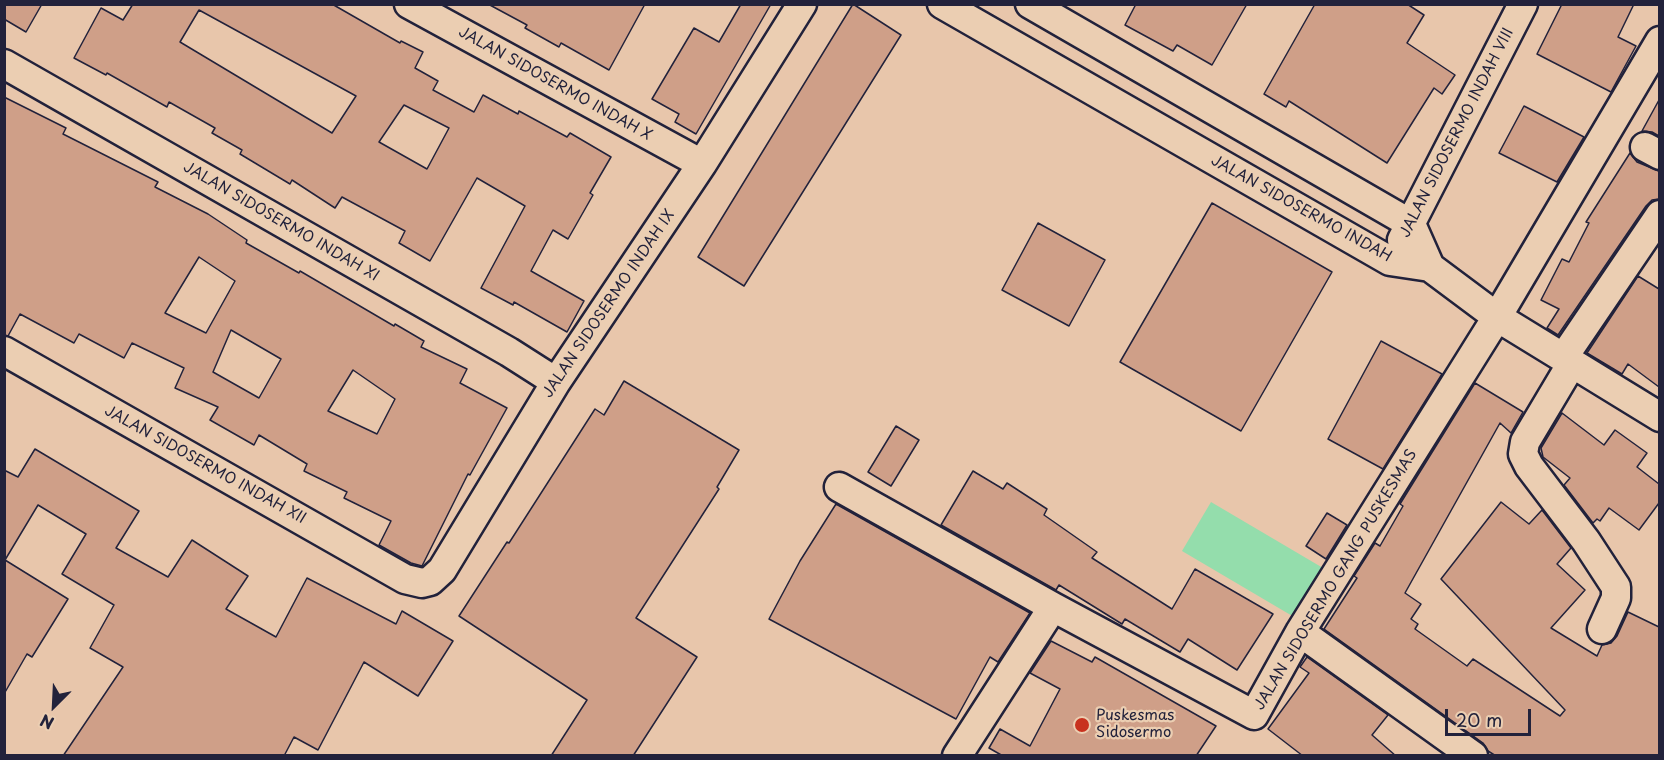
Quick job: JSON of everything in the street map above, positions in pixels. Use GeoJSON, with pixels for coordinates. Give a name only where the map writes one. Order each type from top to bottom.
{"type":"FeatureCollection","features":[{"type":"Feature","properties":{"kind":"street","name":"JALAN SIDOSERMO INDAH X"},"geometry":{"type":"LineString","coordinates":[[409,4],[702,164]]}},
{"type":"Feature","properties":{"kind":"street","name":"JALAN SIDOSERMO INDAH IX"},"geometry":{"type":"LineString","coordinates":[[405,579],[422,583],[436,577],[442,570],[556,382],[702,164],[802,4]]}},
{"type":"Feature","properties":{"kind":"street","name":"JALAN SIDOSERMO INDAH"},"geometry":{"type":"LineString","coordinates":[[942,4],[1390,261],[1430,267]]}},
{"type":"Feature","properties":{"kind":"street"},"geometry":{"type":"LineString","coordinates":[[1030,4],[1411,224],[1430,267],[1497,317],[1659,417]]}},
{"type":"Feature","properties":{"kind":"street","name":"JALAN SIDOSERMO INDAH VIII"},"geometry":{"type":"LineString","coordinates":[[1390,261],[1523,4]]}},
{"type":"Feature","properties":{"kind":"street","name":"JALAN SIDOSERMO GANG PUSKESMAS"},"geometry":{"type":"LineString","coordinates":[[839,487],[1053,607],[1254,715],[1300,632],[1497,317],[1659,41]]}},
{"type":"Feature","properties":{"kind":"street","name":"JALAN SIDOSERMO INDAH XI"},"geometry":{"type":"LineString","coordinates":[[4,64],[509,352],[556,382]]}},
{"type":"Feature","properties":{"kind":"street"},"geometry":{"type":"LineString","coordinates":[[1602,629],[1616,598],[1616,587],[1586,541],[1529,466],[1523,454],[1525,442],[1568,361],[1659,215]]}},
{"type":"Feature","properties":{"kind":"street","name":"JALAN SIDOSERMO INDAH XII"},"geometry":{"type":"LineString","coordinates":[[4,351],[405,579]]}},
{"type":"Feature","properties":{"kind":"street"},"geometry":{"type":"LineString","coordinates":[[957,756],[1053,607]]}},
{"type":"Feature","properties":{"kind":"street"},"geometry":{"type":"LineString","coordinates":[[1300,632],[1473,756]]}},
{"type":"Feature","properties":{"kind":"green space"},"geometry":{"type":"Polygon","coordinates":[[[1211,502],[1323,568],[1294,617],[1182,551],[1211,502]]]}},
{"type":"Feature","properties":{"kind":"building"},"geometry":{"type":"Polygon","coordinates":[[[4,4],[42,4],[26,32],[4,19],[4,4]]]}},
{"type":"Feature","properties":{"kind":"building"},"geometry":{"type":"Polygon","coordinates":[[[133,4],[332,4],[400,43],[401,41],[423,52],[415,68],[438,81],[433,90],[474,112],[483,95],[567,137],[570,133],[611,157],[590,193],[593,195],[568,239],[553,230],[531,271],[584,301],[567,332],[514,302],[513,305],[481,288],[525,206],[477,178],[430,261],[399,243],[405,231],[342,197],[335,208],[292,180],[290,184],[240,154],[242,150],[212,133],[215,128],[169,102],[167,107],[107,73],[106,75],[74,58],[101,8],[123,20],[133,4]],[[199,10],[180,42],[332,133],[356,96],[199,10]],[[404,105],[379,142],[427,169],[449,128],[404,105]]]}},
{"type":"Feature","properties":{"kind":"building"},"geometry":{"type":"Polygon","coordinates":[[[488,4],[645,4],[609,70],[561,43],[559,47],[525,28],[527,25],[488,4]]]}},
{"type":"Feature","properties":{"kind":"building"},"geometry":{"type":"Polygon","coordinates":[[[741,4],[771,4],[696,134],[675,122],[679,114],[652,99],[694,28],[719,42],[741,4]]]}},
{"type":"Feature","properties":{"kind":"building"},"geometry":{"type":"Polygon","coordinates":[[[853,4],[901,35],[744,286],[698,257],[853,4]]]}},
{"type":"Feature","properties":{"kind":"building"},"geometry":{"type":"Polygon","coordinates":[[[1136,4],[1247,4],[1212,65],[1177,45],[1173,51],[1125,25],[1136,4]]]}},
{"type":"Feature","properties":{"kind":"building"},"geometry":{"type":"Polygon","coordinates":[[[1315,4],[1407,4],[1424,15],[1407,43],[1455,75],[1442,94],[1434,88],[1387,163],[1289,101],[1286,107],[1264,94],[1315,4]]]}},
{"type":"Feature","properties":{"kind":"building"},"geometry":{"type":"Polygon","coordinates":[[[1562,4],[1634,4],[1618,37],[1636,46],[1611,92],[1537,54],[1562,4]]]}},
{"type":"Feature","properties":{"kind":"building"},"geometry":{"type":"Polygon","coordinates":[[[4,97],[66,128],[63,134],[158,182],[155,187],[208,214],[247,240],[246,243],[424,341],[421,347],[467,369],[460,383],[507,408],[470,475],[468,474],[422,566],[411,563],[379,545],[391,521],[344,498],[347,492],[304,471],[307,464],[259,435],[254,445],[210,420],[218,407],[175,388],[184,368],[132,343],[124,358],[79,334],[74,343],[20,314],[8,336],[4,335],[4,97]],[[199,257],[165,313],[206,333],[235,281],[199,257]],[[231,330],[213,372],[259,398],[281,359],[231,330]],[[353,370],[328,411],[377,434],[395,399],[353,370]]]}},
{"type":"Feature","properties":{"kind":"building"},"geometry":{"type":"Polygon","coordinates":[[[1659,100],[1659,136],[1652,132],[1642,131],[1659,100]]]}},
{"type":"Feature","properties":{"kind":"building"},"geometry":{"type":"Polygon","coordinates":[[[1524,106],[1584,137],[1557,182],[1499,153],[1524,106]]]}},
{"type":"Feature","properties":{"kind":"building"},"geometry":{"type":"Polygon","coordinates":[[[1630,153],[1637,162],[1659,171],[1659,199],[1652,200],[1646,206],[1558,335],[1547,328],[1559,309],[1541,300],[1562,259],[1569,262],[1589,223],[1586,222],[1630,153]]]}},
{"type":"Feature","properties":{"kind":"building"},"geometry":{"type":"Polygon","coordinates":[[[1212,203],[1332,272],[1241,431],[1120,362],[1212,203]]]}},
{"type":"Feature","properties":{"kind":"building"},"geometry":{"type":"Polygon","coordinates":[[[1038,223],[1105,260],[1069,326],[1002,290],[1038,223]]]}},
{"type":"Feature","properties":{"kind":"building"},"geometry":{"type":"Polygon","coordinates":[[[1638,276],[1659,289],[1659,387],[1628,364],[1622,374],[1587,353],[1638,276]]]}},
{"type":"Feature","properties":{"kind":"building"},"geometry":{"type":"Polygon","coordinates":[[[1381,341],[1442,374],[1383,469],[1328,439],[1381,341]]]}},
{"type":"Feature","properties":{"kind":"building"},"geometry":{"type":"Polygon","coordinates":[[[624,381],[739,450],[717,487],[719,489],[636,618],[697,657],[633,756],[551,756],[587,700],[459,616],[595,409],[604,415],[624,381]]]}},
{"type":"Feature","properties":{"kind":"building"},"geometry":{"type":"Polygon","coordinates":[[[1475,383],[1523,412],[1511,433],[1500,423],[1405,593],[1421,604],[1411,619],[1418,624],[1415,629],[1467,666],[1473,659],[1560,716],[1565,710],[1441,579],[1501,502],[1529,524],[1542,510],[1571,548],[1557,564],[1585,590],[1551,628],[1597,656],[1602,645],[1611,643],[1617,636],[1628,612],[1659,627],[1659,756],[1496,756],[1488,751],[1483,743],[1324,629],[1357,578],[1354,576],[1375,543],[1380,546],[1403,506],[1400,504],[1475,383]]]}},
{"type":"Feature","properties":{"kind":"building"},"geometry":{"type":"Polygon","coordinates":[[[1562,413],[1604,445],[1615,430],[1647,453],[1637,467],[1659,484],[1659,503],[1639,530],[1609,508],[1600,521],[1597,519],[1593,523],[1564,485],[1570,478],[1543,457],[1541,448],[1562,413]]]}},
{"type":"Feature","properties":{"kind":"building"},"geometry":{"type":"Polygon","coordinates":[[[896,426],[919,440],[891,486],[868,472],[896,426]]]}},
{"type":"Feature","properties":{"kind":"building"},"geometry":{"type":"Polygon","coordinates":[[[35,449],[139,511],[116,548],[168,577],[192,540],[248,576],[226,609],[276,637],[307,578],[396,624],[402,611],[453,641],[418,696],[364,662],[318,750],[294,737],[284,756],[63,756],[123,667],[90,648],[114,605],[62,574],[86,534],[38,505],[5,560],[68,599],[32,657],[27,654],[4,694],[4,470],[18,477],[35,449]]]}},
{"type":"Feature","properties":{"kind":"building"},"geometry":{"type":"Polygon","coordinates":[[[973,471],[1003,489],[1007,483],[1047,509],[1044,515],[1097,552],[1092,558],[1172,609],[1195,569],[1273,614],[1237,670],[1188,639],[1180,652],[1125,619],[1122,624],[1059,585],[1056,590],[941,525],[973,471]]]}},
{"type":"Feature","properties":{"kind":"building"},"geometry":{"type":"Polygon","coordinates":[[[836,504],[1030,613],[998,662],[990,657],[956,719],[769,619],[800,561],[836,504]]]}},
{"type":"Feature","properties":{"kind":"building"},"geometry":{"type":"Polygon","coordinates":[[[1327,513],[1347,525],[1326,559],[1306,546],[1327,513]]]}},
{"type":"Feature","properties":{"kind":"building"},"geometry":{"type":"Polygon","coordinates":[[[1051,641],[1092,662],[1095,657],[1216,726],[1196,756],[1003,756],[989,748],[1000,729],[1030,746],[1060,689],[1030,673],[1051,641]]]}},
{"type":"Feature","properties":{"kind":"building"},"geometry":{"type":"Polygon","coordinates":[[[1307,657],[1388,715],[1372,735],[1396,756],[1303,756],[1268,729],[1309,673],[1300,667],[1307,657]]]}},
{"type":"Feature","properties":{"kind":"place","name":"Puskesmas Sidosermo"},"geometry":{"type":"Point","coordinates":[1082,725]}}]}
